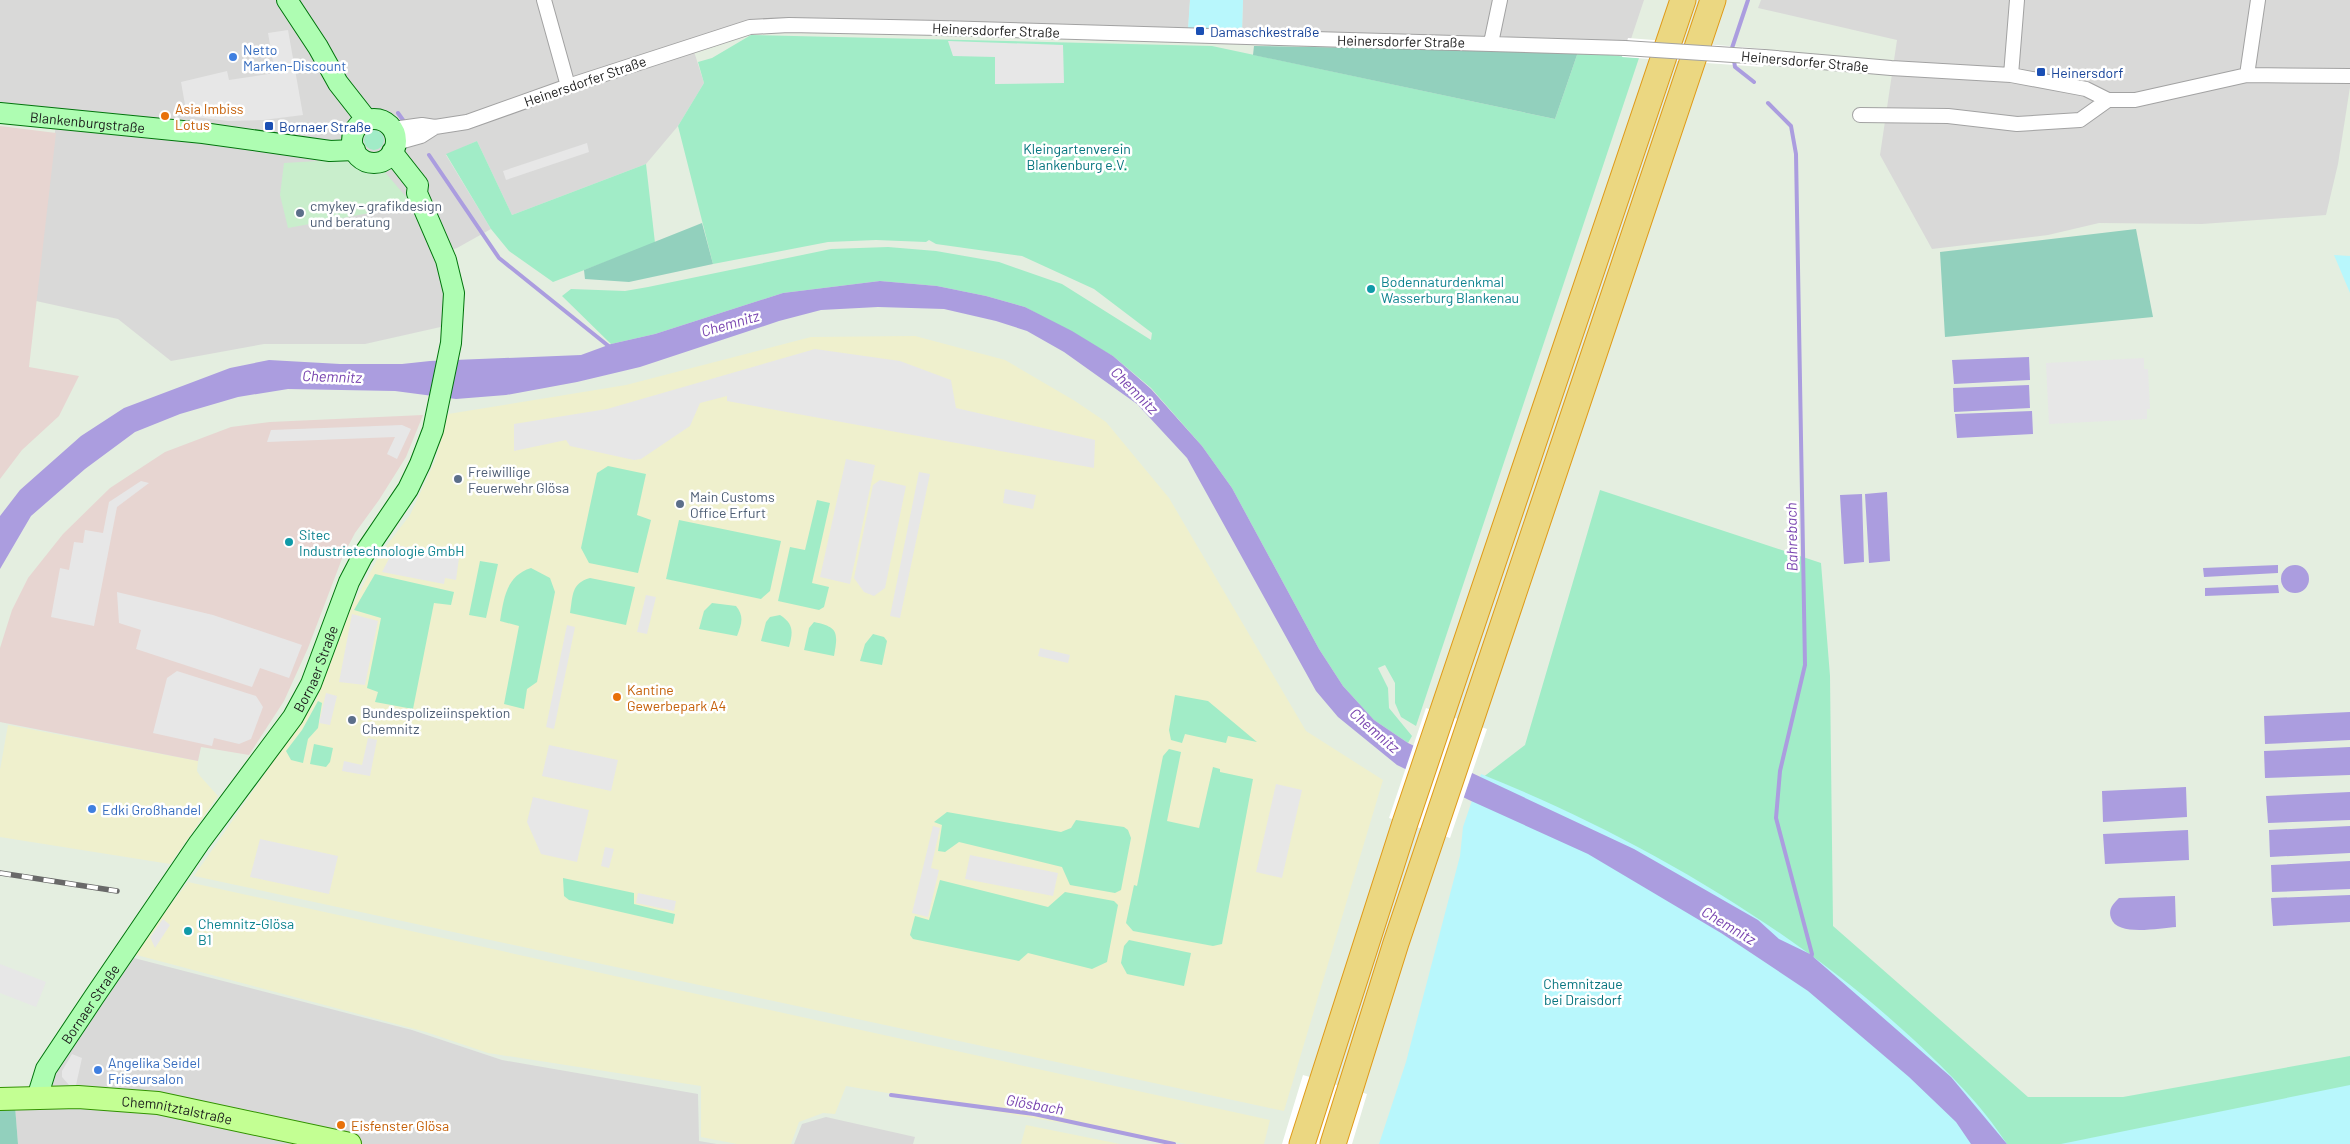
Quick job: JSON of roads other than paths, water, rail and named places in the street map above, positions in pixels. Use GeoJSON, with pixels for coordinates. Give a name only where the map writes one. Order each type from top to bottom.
{"type":"FeatureCollection","features":[{"type":"Feature","properties":{"kind":"highway"},"geometry":{"type":"LineString","coordinates":[[1302,1144],[1405,823],[1683,0]]}},
{"type":"Feature","properties":{"kind":"highway"},"geometry":{"type":"LineString","coordinates":[[1333,1144],[1349,1089],[1433,833],[1713,0]]}},
{"type":"Feature","properties":{"kind":"main road"},"geometry":{"type":"LineString","coordinates":[[287,0],[318,47],[338,82],[358,134],[360,158],[367,161],[391,146],[385,121],[379,119],[358,134]]}},
{"type":"Feature","properties":{"kind":"main road","name":"Blankenburgstraße"},"geometry":{"type":"LineString","coordinates":[[0,113],[202,133],[322,149],[335,140],[358,134]]}},
{"type":"Feature","properties":{"kind":"main road","name":"Bornaer Straße"},"geometry":{"type":"LineString","coordinates":[[37,1098],[46,1069],[199,843],[280,736],[303,700],[324,652],[349,582],[362,557],[408,490],[428,443],[436,414],[450,343],[454,293],[440,245],[417,193],[410,190],[391,146]]}},
{"type":"Feature","properties":{"kind":"main road","name":"Chemnitztalstraße"},"geometry":{"type":"LineString","coordinates":[[0,1099],[112,1098],[158,1103],[350,1144]]}},
{"type":"Feature","properties":{"kind":"street"},"geometry":{"type":"LineString","coordinates":[[544,0],[568,86]]}},
{"type":"Feature","properties":{"kind":"street"},"geometry":{"type":"LineString","coordinates":[[1491,43],[1500,0]]}},
{"type":"Feature","properties":{"kind":"street"},"geometry":{"type":"LineString","coordinates":[[2011,75],[2017,0]]}},
{"type":"Feature","properties":{"kind":"street"},"geometry":{"type":"LineString","coordinates":[[2247,75],[2258,0]]}},
{"type":"Feature","properties":{"kind":"street","name":"Heinersdorfer Straße"},"geometry":{"type":"LineString","coordinates":[[391,146],[421,136],[435,127],[467,122],[568,86],[750,27],[789,25],[1625,48],[2011,75],[2086,90],[2108,100],[2135,100],[2247,75],[2350,76]]}},
{"type":"Feature","properties":{"kind":"street"},"geometry":{"type":"LineString","coordinates":[[1860,114],[1948,116],[2017,124],[2080,120],[2108,100]]}},
{"type":"Feature","properties":{"kind":"water","name":"Chemnitz"},"geometry":{"type":"Polygon","coordinates":[[[880,281],[937,286],[986,296],[1025,307],[1072,331],[1113,356],[1151,389],[1202,446],[1232,488],[1319,649],[1343,686],[1374,720],[1408,743],[1634,849],[1758,920],[1779,939],[1810,954],[1951,1077],[2007,1144],[1971,1144],[1956,1122],[1909,1077],[1808,991],[1721,933],[1588,854],[1397,765],[1338,717],[1316,691],[1187,458],[1137,404],[1064,352],[1027,331],[996,321],[944,309],[878,307],[821,310],[779,321],[640,367],[577,382],[506,395],[456,399],[395,391],[288,389],[238,397],[180,414],[135,432],[85,469],[31,516],[0,569],[0,516],[20,490],[81,436],[124,408],[230,368],[269,360],[340,364],[402,364],[430,361],[581,355],[611,344],[655,334],[783,293],[880,281]]]}},
{"type":"Feature","properties":{"kind":"water"},"geometry":{"type":"Polygon","coordinates":[[[2029,357],[2030,380],[1954,384],[1952,360],[2029,357]]]}},
{"type":"Feature","properties":{"kind":"water"},"geometry":{"type":"Polygon","coordinates":[[[2029,385],[2030,408],[1954,412],[1953,388],[2029,385]]]}},
{"type":"Feature","properties":{"kind":"water"},"geometry":{"type":"Polygon","coordinates":[[[2032,411],[2033,434],[1957,438],[1955,414],[2032,411]]]}},
{"type":"Feature","properties":{"kind":"water"},"geometry":{"type":"Polygon","coordinates":[[[1887,492],[1890,561],[1869,563],[1865,494],[1887,492]]]}},
{"type":"Feature","properties":{"kind":"water"},"geometry":{"type":"Polygon","coordinates":[[[1862,494],[1864,562],[1844,564],[1840,495],[1862,494]]]}},
{"type":"Feature","properties":{"kind":"water"},"geometry":{"type":"Polygon","coordinates":[[[2278,565],[2278,573],[2204,577],[2203,568],[2278,565]]]}},
{"type":"Feature","properties":{"kind":"water"},"geometry":{"type":"Polygon","coordinates":[[[2295,565],[2305,569],[2309,579],[2305,589],[2295,593],[2285,589],[2281,579],[2285,569],[2295,565]]]}},
{"type":"Feature","properties":{"kind":"water"},"geometry":{"type":"Polygon","coordinates":[[[2278,585],[2279,593],[2205,596],[2205,588],[2278,585]]]}},
{"type":"Feature","properties":{"kind":"water"},"geometry":{"type":"Polygon","coordinates":[[[2350,712],[2350,740],[2265,744],[2264,716],[2350,712]]]}},
{"type":"Feature","properties":{"kind":"water"},"geometry":{"type":"Polygon","coordinates":[[[2350,747],[2350,775],[2265,778],[2264,751],[2350,747]]]}},
{"type":"Feature","properties":{"kind":"water"},"geometry":{"type":"Polygon","coordinates":[[[2186,787],[2187,817],[2103,822],[2102,791],[2186,787]]]}},
{"type":"Feature","properties":{"kind":"water"},"geometry":{"type":"Polygon","coordinates":[[[2350,792],[2350,820],[2268,823],[2266,796],[2350,792]]]}},
{"type":"Feature","properties":{"kind":"water"},"geometry":{"type":"Polygon","coordinates":[[[2350,826],[2350,853],[2270,857],[2269,830],[2350,826]]]}},
{"type":"Feature","properties":{"kind":"water"},"geometry":{"type":"Polygon","coordinates":[[[2188,830],[2189,860],[2105,864],[2103,834],[2188,830]]]}},
{"type":"Feature","properties":{"kind":"water"},"geometry":{"type":"Polygon","coordinates":[[[2350,861],[2350,889],[2272,892],[2271,865],[2350,861]]]}},
{"type":"Feature","properties":{"kind":"water"},"geometry":{"type":"Polygon","coordinates":[[[2350,895],[2350,922],[2273,926],[2271,898],[2350,895]]]}},
{"type":"Feature","properties":{"kind":"water"},"geometry":{"type":"Polygon","coordinates":[[[2175,896],[2176,927],[2150,930],[2121,928],[2115,924],[2110,915],[2113,905],[2119,898],[2175,896]]]}},
{"type":"Feature","properties":{"kind":"waterway","name":"Bahrebach"},"geometry":{"type":"LineString","coordinates":[[1748,0],[1732,48],[1735,67],[1754,82]]}},
{"type":"Feature","properties":{"kind":"waterway","name":"Bahrebach"},"geometry":{"type":"LineString","coordinates":[[1768,103],[1791,126],[1796,154],[1805,665],[1780,771],[1776,818],[1812,954],[1811,958]]}},
{"type":"Feature","properties":{"kind":"waterway"},"geometry":{"type":"LineString","coordinates":[[398,113],[403,120]]}},
{"type":"Feature","properties":{"kind":"waterway"},"geometry":{"type":"LineString","coordinates":[[429,155],[499,258],[611,348]]}},
{"type":"Feature","properties":{"kind":"waterway","name":"Glösbach"},"geometry":{"type":"LineString","coordinates":[[891,1095],[1034,1114],[1174,1144]]}},
{"type":"Feature","properties":{"kind":"railway"},"geometry":{"type":"LineString","coordinates":[[0,873],[117,891]]}},
{"type":"Feature","properties":{"kind":"place","name":"Damaschkestraße"},"geometry":{"type":"Point","coordinates":[1200,31]}},
{"type":"Feature","properties":{"kind":"place","name":"Netto Marken-Discount"},"geometry":{"type":"Point","coordinates":[233,57]}},
{"type":"Feature","properties":{"kind":"place","name":"Heinersdorf"},"geometry":{"type":"Point","coordinates":[2041,72]}},
{"type":"Feature","properties":{"kind":"place","name":"Asia Imbiss Lotus"},"geometry":{"type":"Point","coordinates":[165,116]}},
{"type":"Feature","properties":{"kind":"place","name":"Bornaer Straße"},"geometry":{"type":"Point","coordinates":[269,126]}},
{"type":"Feature","properties":{"kind":"place","name":"cmykey - grafikdesign und beratung"},"geometry":{"type":"Point","coordinates":[300,213]}},
{"type":"Feature","properties":{"kind":"place","name":"Bodennaturdenkmal Wasserburg Blankenau"},"geometry":{"type":"Point","coordinates":[1371,289]}},
{"type":"Feature","properties":{"kind":"place","name":"Freiwillige Feuerwehr Glösa"},"geometry":{"type":"Point","coordinates":[458,479]}},
{"type":"Feature","properties":{"kind":"place","name":"Main Customs Office Erfurt"},"geometry":{"type":"Point","coordinates":[680,504]}},
{"type":"Feature","properties":{"kind":"place","name":"Sitec Industrietechnologie GmbH"},"geometry":{"type":"Point","coordinates":[289,542]}},
{"type":"Feature","properties":{"kind":"place","name":"Kantine Gewerbepark A4"},"geometry":{"type":"Point","coordinates":[617,697]}},
{"type":"Feature","properties":{"kind":"place","name":"Bundespolizeiinspektion Chemnitz"},"geometry":{"type":"Point","coordinates":[352,720]}},
{"type":"Feature","properties":{"kind":"place","name":"Edki Großhandel"},"geometry":{"type":"Point","coordinates":[92,809]}},
{"type":"Feature","properties":{"kind":"place","name":"Chemnitz-Glösa B1"},"geometry":{"type":"Point","coordinates":[188,931]}},
{"type":"Feature","properties":{"kind":"place","name":"Angelika Seidel Friseursalon"},"geometry":{"type":"Point","coordinates":[98,1070]}},
{"type":"Feature","properties":{"kind":"place","name":"Eisfenster Glösa"},"geometry":{"type":"Point","coordinates":[341,1125]}},
{"type":"Feature","properties":{"kind":"park label","name":"Kleingartenverein Blankenburg e.V."},"geometry":{"type":"Point","coordinates":[1077,156]}},
{"type":"Feature","properties":{"kind":"park label","name":"Chemnitzaue bei Draisdorf"},"geometry":{"type":"Point","coordinates":[1583,992]}}]}
